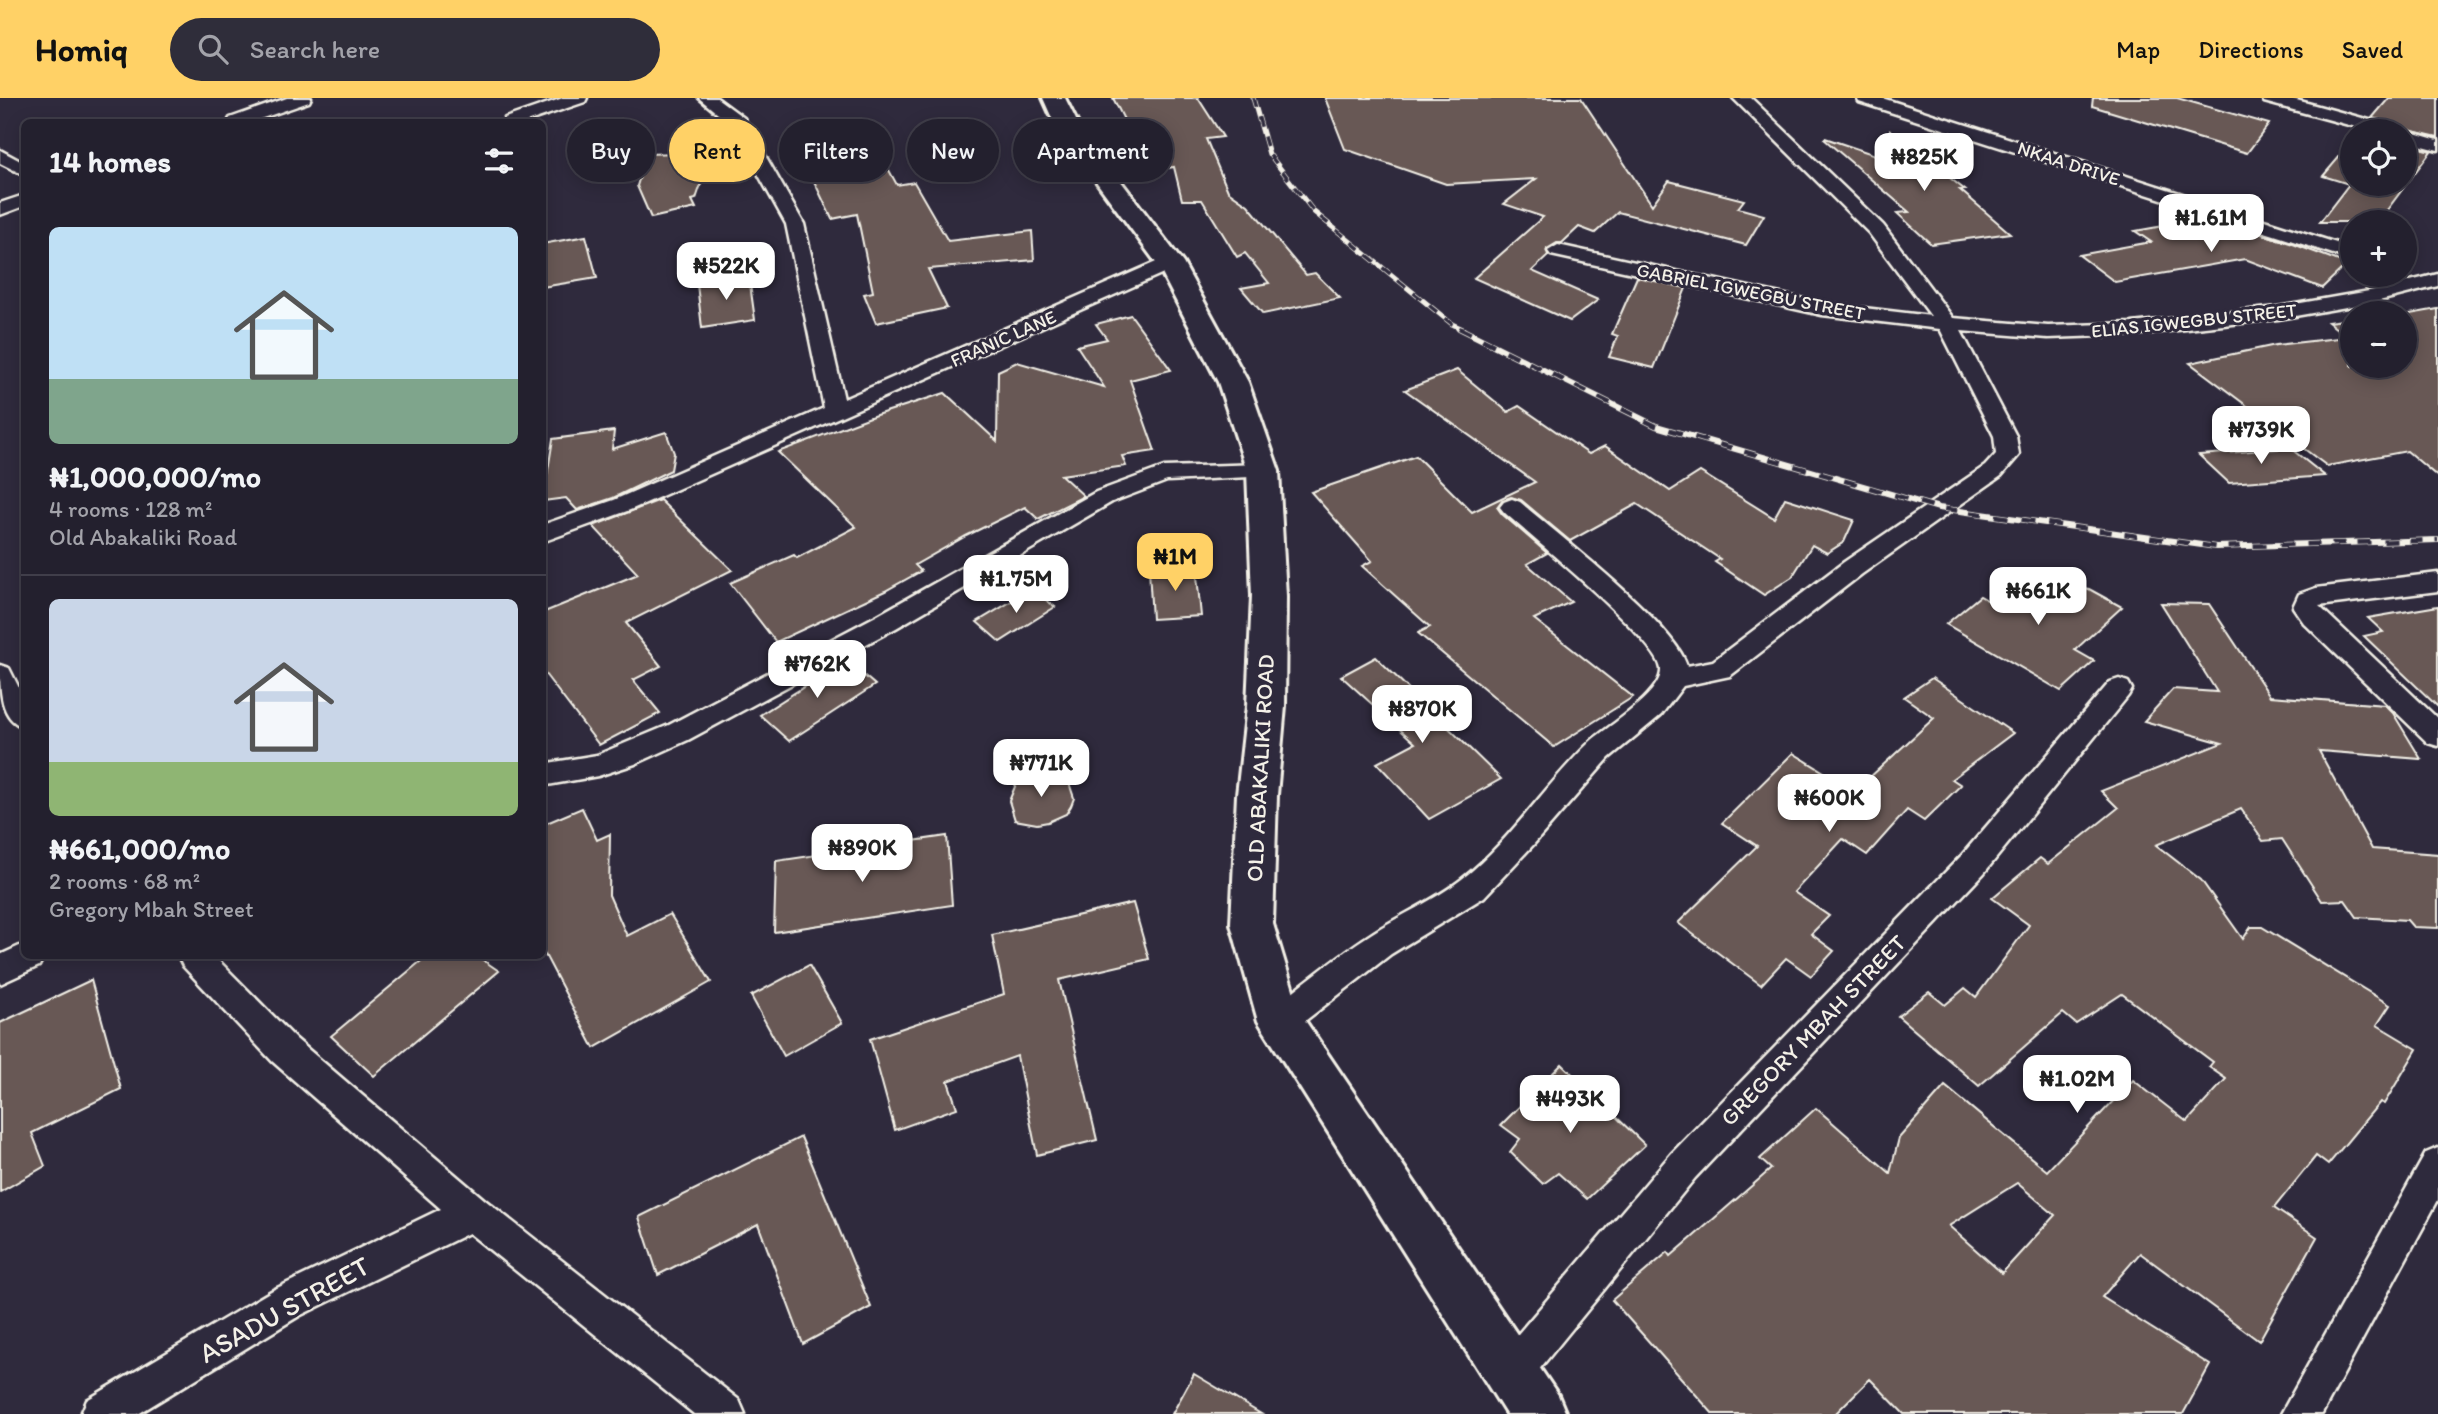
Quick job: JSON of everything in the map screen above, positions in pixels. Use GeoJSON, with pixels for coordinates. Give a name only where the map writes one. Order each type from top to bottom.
{"type":"FeatureCollection","features":[{"type":"Feature","properties":{"kind":"main road","name":"OLD ABAKALIKI ROAD"},"geometry":{"type":"LineString","coordinates":[[1054,98],[1068,127],[1170,263],[1233,382],[1263,471],[1269,596],[1266,706],[1257,795],[1252,924],[1280,1021],[1510,1374],[1539,1414]]}},
{"type":"Feature","properties":{"kind":"street"},"geometry":{"type":"LineString","coordinates":[[244,119],[303,98]]}},
{"type":"Feature","properties":{"kind":"street"},"geometry":{"type":"LineString","coordinates":[[520,119],[579,98]]}},
{"type":"Feature","properties":{"kind":"street"},"geometry":{"type":"LineString","coordinates":[[707,98],[738,122],[795,223],[835,410]]}},
{"type":"Feature","properties":{"kind":"street"},"geometry":{"type":"LineString","coordinates":[[1672,679],[1721,669],[1853,568],[1993,471],[2008,455],[2005,436],[1947,323],[1876,229],[1741,98]]}},
{"type":"Feature","properties":{"kind":"street","name":"NKAA DRIVE"},"geometry":{"type":"LineString","coordinates":[[1866,98],[2340,250]]}},
{"type":"Feature","properties":{"kind":"street"},"geometry":{"type":"LineString","coordinates":[[2270,98],[2346,119]]}},
{"type":"Feature","properties":{"kind":"street"},"geometry":{"type":"LineString","coordinates":[[2417,139],[2438,145]]}},
{"type":"Feature","properties":{"kind":"street"},"geometry":{"type":"LineString","coordinates":[[0,155],[21,168]]}},
{"type":"Feature","properties":{"kind":"street"},"geometry":{"type":"LineString","coordinates":[[0,209],[21,201]]}},
{"type":"Feature","properties":{"kind":"street","name":"GABRIEL IGWEGBU STREET"},"geometry":{"type":"LineString","coordinates":[[1558,251],[1822,309],[1947,323]]}},
{"type":"Feature","properties":{"kind":"street","name":"FRANIC LANE"},"geometry":{"type":"LineString","coordinates":[[546,533],[622,505],[1170,263]]}},
{"type":"Feature","properties":{"kind":"street"},"geometry":{"type":"LineString","coordinates":[[2417,274],[2438,280]]}},
{"type":"Feature","properties":{"kind":"street","name":"ELIAS IGWEGBU STREET"},"geometry":{"type":"LineString","coordinates":[[1947,323],[2048,332],[2132,329],[2278,313],[2375,296],[2438,280]]}},
{"type":"Feature","properties":{"kind":"street"},"geometry":{"type":"LineString","coordinates":[[546,774],[608,764],[711,716],[859,639],[1104,497],[1129,486],[1164,474],[1263,471]]}},
{"type":"Feature","properties":{"kind":"street"},"geometry":{"type":"LineString","coordinates":[[1280,1021],[1380,945],[1473,888],[1523,837],[1599,750],[1665,695],[1675,671],[1672,660],[1644,624],[1512,507]]}},
{"type":"Feature","properties":{"kind":"street"},"geometry":{"type":"LineString","coordinates":[[2438,582],[2316,597],[2308,600],[2306,607],[2312,617],[2438,736]]}},
{"type":"Feature","properties":{"kind":"street"},"geometry":{"type":"LineString","coordinates":[[2,689],[21,713]]}},
{"type":"Feature","properties":{"kind":"street","name":"GREGORY MBAH STREET"},"geometry":{"type":"LineString","coordinates":[[1510,1374],[1683,1166],[1973,864],[2119,689]]}},
{"type":"Feature","properties":{"kind":"street"},"geometry":{"type":"LineString","coordinates":[[0,970],[22,959]]}},
{"type":"Feature","properties":{"kind":"street"},"geometry":{"type":"LineString","coordinates":[[197,959],[284,1050],[472,1213],[725,1414]]}},
{"type":"Feature","properties":{"kind":"street"},"geometry":{"type":"LineString","coordinates":[[2301,1414],[2438,1165]]}},
{"type":"Feature","properties":{"kind":"street","name":"ASADU STREET"},"geometry":{"type":"LineString","coordinates":[[101,1414],[286,1303],[472,1213]]}},
{"type":"Feature","properties":{"kind":"building"},"geometry":{"type":"Polygon","coordinates":[[[1113,98],[1198,98],[1223,137],[1206,139],[1228,191],[1248,205],[1306,275],[1315,273],[1340,298],[1263,314],[1241,288],[1269,283],[1245,253],[1237,257],[1202,200],[1182,200],[1173,167],[1173,119],[1124,119],[1113,98]]]}},
{"type":"Feature","properties":{"kind":"building"},"geometry":{"type":"Polygon","coordinates":[[[1325,98],[1581,98],[1652,205],[1669,181],[1744,200],[1738,208],[1764,215],[1746,245],[1618,212],[1595,233],[1579,227],[1562,243],[1547,249],[1548,256],[1532,271],[1598,300],[1570,321],[1474,278],[1543,217],[1504,204],[1536,179],[1446,184],[1345,149],[1325,98]]]}},
{"type":"Feature","properties":{"kind":"building"},"geometry":{"type":"Polygon","coordinates":[[[2093,98],[2177,98],[2269,124],[2247,153],[2092,106],[2093,98]]]}},
{"type":"Feature","properties":{"kind":"building"},"geometry":{"type":"Polygon","coordinates":[[[2389,98],[2438,98],[2438,137],[2417,132],[2417,119],[2372,118],[2389,98]]]}},
{"type":"Feature","properties":{"kind":"building"},"geometry":{"type":"Polygon","coordinates":[[[1890,130],[1965,190],[1960,190],[2010,233],[1931,244],[1897,213],[1909,212],[1824,139],[1887,159],[1890,130]]]}},
{"type":"Feature","properties":{"kind":"building"},"geometry":{"type":"Polygon","coordinates":[[[2417,147],[2431,151],[2417,170],[2417,147]]]}},
{"type":"Feature","properties":{"kind":"building"},"geometry":{"type":"Polygon","coordinates":[[[669,153],[669,182],[702,182],[696,199],[692,200],[696,208],[651,218],[637,186],[638,182],[655,182],[655,154],[669,153]]]}},
{"type":"Feature","properties":{"kind":"building"},"geometry":{"type":"Polygon","coordinates":[[[2340,156],[2340,181],[2323,176],[2340,156]]]}},
{"type":"Feature","properties":{"kind":"building"},"geometry":{"type":"Polygon","coordinates":[[[893,178],[897,185],[914,182],[948,241],[1032,231],[1034,260],[928,269],[947,308],[876,323],[864,294],[873,292],[857,214],[832,219],[814,182],[893,182],[893,178]]]}},
{"type":"Feature","properties":{"kind":"building"},"geometry":{"type":"Polygon","coordinates":[[[2340,196],[2397,196],[2387,210],[2340,210],[2340,222],[2320,222],[2340,196]]]}},
{"type":"Feature","properties":{"kind":"building"},"geometry":{"type":"Polygon","coordinates":[[[2215,219],[2340,261],[2340,271],[2322,288],[2245,259],[2115,282],[2079,255],[2151,242],[2135,231],[2180,223],[2199,235],[2215,219]]]}},
{"type":"Feature","properties":{"kind":"building"},"geometry":{"type":"Polygon","coordinates":[[[586,236],[597,278],[546,286],[546,243],[586,236]]]}},
{"type":"Feature","properties":{"kind":"building"},"geometry":{"type":"Polygon","coordinates":[[[749,277],[755,320],[702,328],[697,284],[749,277]]]}},
{"type":"Feature","properties":{"kind":"building"},"geometry":{"type":"Polygon","coordinates":[[[1637,277],[1686,288],[1654,368],[1609,357],[1618,336],[1612,334],[1637,277]]]}},
{"type":"Feature","properties":{"kind":"building"},"geometry":{"type":"Polygon","coordinates":[[[2438,309],[2438,477],[2407,451],[2327,466],[2190,363],[2276,345],[2340,338],[2340,378],[2417,378],[2417,313],[2438,309]]]}},
{"type":"Feature","properties":{"kind":"building"},"geometry":{"type":"Polygon","coordinates":[[[1131,315],[1171,370],[1130,380],[1155,451],[1122,456],[1126,466],[1061,475],[1084,496],[1038,519],[1025,507],[915,565],[921,571],[885,591],[776,642],[730,583],[794,555],[797,558],[856,527],[778,452],[873,416],[945,393],[997,441],[998,371],[1017,362],[1104,387],[1077,346],[1107,339],[1096,324],[1131,315]]]}},
{"type":"Feature","properties":{"kind":"building"},"geometry":{"type":"Polygon","coordinates":[[[2340,320],[2340,331],[2328,322],[2340,320]]]}},
{"type":"Feature","properties":{"kind":"building"},"geometry":{"type":"Polygon","coordinates":[[[1457,370],[1508,412],[1519,406],[1589,454],[1605,446],[1670,491],[1700,472],[1774,518],[1785,498],[1854,520],[1844,542],[1827,553],[1812,545],[1792,577],[1764,595],[1715,562],[1720,559],[1637,504],[1570,541],[1521,500],[1511,497],[1502,500],[1497,507],[1502,514],[1547,553],[1527,564],[1571,602],[1534,619],[1633,697],[1554,747],[1418,633],[1430,627],[1362,566],[1372,561],[1311,492],[1416,456],[1472,512],[1535,482],[1405,390],[1457,370]]]}},
{"type":"Feature","properties":{"kind":"building"},"geometry":{"type":"Polygon","coordinates":[[[614,431],[612,449],[666,432],[674,453],[671,470],[613,498],[577,510],[566,498],[546,501],[553,439],[614,431]]]}},
{"type":"Feature","properties":{"kind":"building"},"geometry":{"type":"Polygon","coordinates":[[[2290,448],[2325,476],[2229,483],[2199,455],[2290,448]]]}},
{"type":"Feature","properties":{"kind":"building"},"geometry":{"type":"Polygon","coordinates":[[[660,500],[732,570],[626,623],[661,666],[633,680],[660,713],[599,745],[546,675],[546,611],[638,574],[593,526],[660,500]]]}},
{"type":"Feature","properties":{"kind":"building"},"geometry":{"type":"Polygon","coordinates":[[[1196,566],[1201,616],[1152,619],[1149,569],[1196,566]]]}},
{"type":"Feature","properties":{"kind":"building"},"geometry":{"type":"Polygon","coordinates":[[[2015,579],[2038,587],[2067,585],[2089,589],[2122,607],[2075,650],[2094,661],[2061,691],[1946,624],[1980,596],[1989,601],[2015,579]]]}},
{"type":"Feature","properties":{"kind":"building"},"geometry":{"type":"Polygon","coordinates":[[[1032,589],[1055,607],[1000,642],[977,622],[1032,589]]]}},
{"type":"Feature","properties":{"kind":"building"},"geometry":{"type":"Polygon","coordinates":[[[2161,603],[2209,604],[2270,696],[2385,705],[2393,713],[2421,759],[2319,751],[2372,849],[2438,854],[2438,928],[2413,927],[2407,920],[2357,917],[2345,900],[2322,901],[2282,839],[2263,841],[2241,809],[2156,845],[2201,880],[2243,939],[2251,927],[2262,927],[2390,1005],[2377,1025],[2417,1049],[2384,1104],[2380,1102],[2328,1165],[2316,1156],[2274,1208],[2317,1237],[2259,1341],[2140,1253],[2102,1297],[2210,1365],[2183,1414],[1904,1414],[1870,1379],[1835,1414],[1713,1414],[1612,1300],[1668,1252],[1671,1256],[1771,1169],[1760,1159],[1816,1108],[1890,1173],[1899,1138],[1945,1086],[2047,1171],[2133,1080],[2187,1122],[2226,1079],[2209,1067],[2213,1062],[2122,994],[2076,1024],[2063,1013],[1979,1086],[1898,1016],[1929,992],[1945,1005],[1965,988],[1976,997],[2029,925],[1992,898],[2040,858],[2048,864],[2118,808],[2101,791],[2222,743],[2144,721],[2173,689],[2217,692],[2161,603]],[[2017,1183],[1949,1226],[2002,1273],[2055,1215],[2017,1183]]]}},
{"type":"Feature","properties":{"kind":"building"},"geometry":{"type":"Polygon","coordinates":[[[2438,606],[2438,707],[2364,636],[2383,632],[2368,618],[2438,606]]]}},
{"type":"Feature","properties":{"kind":"building"},"geometry":{"type":"Polygon","coordinates":[[[1376,657],[1501,779],[1429,819],[1377,763],[1415,743],[1341,676],[1376,657]]]}},
{"type":"Feature","properties":{"kind":"building"},"geometry":{"type":"Polygon","coordinates":[[[846,660],[875,685],[789,741],[760,715],[846,660]]]}},
{"type":"Feature","properties":{"kind":"building"},"geometry":{"type":"Polygon","coordinates":[[[1932,678],[2013,733],[1952,779],[1961,785],[1924,821],[1907,810],[1867,855],[1843,839],[1794,892],[1829,916],[1811,934],[1834,951],[1811,976],[1786,958],[1761,985],[1678,923],[1757,846],[1722,823],[1793,753],[1855,791],[1934,718],[1904,697],[1932,678]]]}},
{"type":"Feature","properties":{"kind":"building"},"geometry":{"type":"Polygon","coordinates":[[[1044,773],[1054,774],[1069,783],[1074,798],[1071,806],[1066,814],[1048,822],[1037,824],[1015,820],[1009,801],[1016,784],[1023,778],[1044,773]]]}},
{"type":"Feature","properties":{"kind":"building"},"geometry":{"type":"Polygon","coordinates":[[[582,808],[597,840],[610,834],[609,895],[627,936],[670,914],[711,982],[594,1048],[546,957],[546,823],[582,808]]]}},
{"type":"Feature","properties":{"kind":"building"},"geometry":{"type":"Polygon","coordinates":[[[947,836],[952,905],[774,932],[776,861],[947,836]]]}},
{"type":"Feature","properties":{"kind":"building"},"geometry":{"type":"Polygon","coordinates":[[[1133,903],[1149,959],[1059,980],[1097,1140],[1037,1155],[1017,1056],[948,1081],[957,1108],[895,1130],[870,1039],[1004,994],[992,935],[1133,903]]]}},
{"type":"Feature","properties":{"kind":"building"},"geometry":{"type":"Polygon","coordinates":[[[423,959],[481,959],[499,971],[374,1076],[331,1036],[423,959]]]}},
{"type":"Feature","properties":{"kind":"building"},"geometry":{"type":"Polygon","coordinates":[[[809,965],[842,1023],[784,1056],[751,996],[809,965]]]}},
{"type":"Feature","properties":{"kind":"building"},"geometry":{"type":"Polygon","coordinates":[[[91,980],[121,1089],[32,1133],[45,1166],[0,1192],[0,1023],[91,980]]]}},
{"type":"Feature","properties":{"kind":"building"},"geometry":{"type":"Polygon","coordinates":[[[1562,1064],[1645,1145],[1587,1199],[1558,1173],[1543,1184],[1510,1152],[1520,1139],[1501,1125],[1562,1064]]]}},
{"type":"Feature","properties":{"kind":"building"},"geometry":{"type":"Polygon","coordinates":[[[801,1137],[871,1307],[803,1344],[758,1224],[658,1275],[639,1217],[801,1137]]]}},
{"type":"Feature","properties":{"kind":"building"},"geometry":{"type":"Polygon","coordinates":[[[1194,1374],[1261,1414],[1172,1414],[1194,1374]]]}},
{"type":"Feature","properties":{"kind":"railway"},"geometry":{"type":"LineString","coordinates":[[1253,98],[1269,154],[1314,212],[1452,324],[1463,329]]}},
{"type":"Feature","properties":{"kind":"railway"},"geometry":{"type":"LineString","coordinates":[[1459,328],[1656,426],[1939,508],[2216,547],[2438,540]]}}]}
